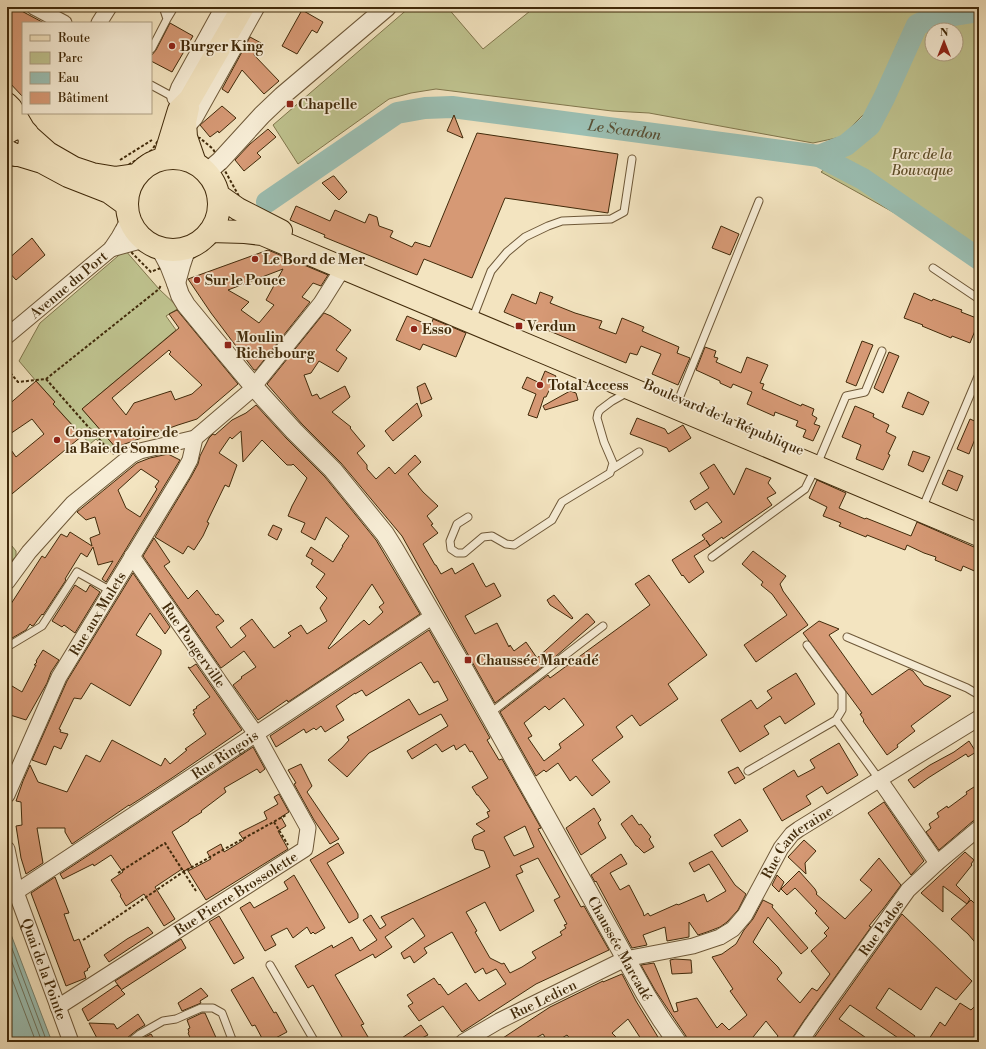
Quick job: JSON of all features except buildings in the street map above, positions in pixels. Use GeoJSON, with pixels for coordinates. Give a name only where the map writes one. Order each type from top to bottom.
{"type":"FeatureCollection","features":[{"type":"Feature","properties":{"kind":"main road"},"geometry":{"type":"LineString","coordinates":[[164,159],[177,121],[243,7]]}},
{"type":"Feature","properties":{"kind":"main road"},"geometry":{"type":"LineString","coordinates":[[7,104],[12,108],[13,141],[48,153],[74,168],[92,174],[120,177],[132,183],[128,194],[151,250]]}},
{"type":"Feature","properties":{"kind":"main road"},"geometry":{"type":"LineString","coordinates":[[151,250],[202,239],[220,231],[215,224],[219,210],[218,195],[214,183],[207,166],[177,121]]}},
{"type":"Feature","properties":{"kind":"main road"},"geometry":{"type":"LineString","coordinates":[[120,177],[142,170],[148,165],[164,159],[183,159],[207,166]]}},
{"type":"Feature","properties":{"kind":"main road"},"geometry":{"type":"LineString","coordinates":[[120,177],[151,250]]}},
{"type":"Feature","properties":{"kind":"main road","name":"Boulevard de la République"},"geometry":{"type":"LineString","coordinates":[[218,195],[238,209],[282,231],[473,318],[637,389],[677,403]]}},
{"type":"Feature","properties":{"kind":"main road","name":"Boulevard de la République"},"geometry":{"type":"LineString","coordinates":[[220,231],[262,234],[343,268],[473,318],[923,506],[979,535]]}},
{"type":"Feature","properties":{"kind":"main road","name":"Boulevard de la République"},"geometry":{"type":"LineString","coordinates":[[923,506],[979,524]]}},
{"type":"Feature","properties":{"kind":"street"},"geometry":{"type":"LineString","coordinates":[[34,7],[62,22]]}},
{"type":"Feature","properties":{"kind":"street"},"geometry":{"type":"LineString","coordinates":[[100,22],[109,7]]}},
{"type":"Feature","properties":{"kind":"street"},"geometry":{"type":"LineString","coordinates":[[223,7],[179,87],[177,121],[194,118],[256,7]]}},
{"type":"Feature","properties":{"kind":"street"},"geometry":{"type":"LineString","coordinates":[[207,166],[282,96],[387,7]]}},
{"type":"Feature","properties":{"kind":"street","name":"Avenue du Port"},"geometry":{"type":"LineString","coordinates":[[7,336],[151,250]]}},
{"type":"Feature","properties":{"kind":"street","name":"Chaussée Marcadé"},"geometry":{"type":"LineString","coordinates":[[151,250],[186,305],[214,339],[254,387],[294,431],[333,470],[385,534],[489,714],[625,958],[650,1001],[677,1042]]}},
{"type":"Feature","properties":{"kind":"street"},"geometry":{"type":"LineString","coordinates":[[7,582],[29,552],[73,503],[123,462],[140,451],[194,438],[250,391],[321,303],[343,268]]}},
{"type":"Feature","properties":{"kind":"street","name":"Rue aux Mulets"},"geometry":{"type":"LineString","coordinates":[[7,795],[59,677],[190,460],[194,438]]}},
{"type":"Feature","properties":{"kind":"street","name":"Rue Pongerville"},"geometry":{"type":"LineString","coordinates":[[132,556],[256,734]]}},
{"type":"Feature","properties":{"kind":"street","name":"Rue Ringois"},"geometry":{"type":"LineString","coordinates":[[16,892],[433,616]]}},
{"type":"Feature","properties":{"kind":"street","name":"Rue Canteraine"},"geometry":{"type":"LineString","coordinates":[[625,958],[699,944],[720,937],[733,928],[745,915],[781,848],[792,834],[979,718]]}},
{"type":"Feature","properties":{"kind":"street","name":"Rue Pierre Brossolette"},"geometry":{"type":"LineString","coordinates":[[58,1007],[305,849],[308,828],[256,734]]}},
{"type":"Feature","properties":{"kind":"street"},"geometry":{"type":"LineString","coordinates":[[879,780],[937,863]]}},
{"type":"Feature","properties":{"kind":"street","name":"Rue Pados"},"geometry":{"type":"LineString","coordinates":[[800,1042],[908,890],[937,863],[979,828]]}},
{"type":"Feature","properties":{"kind":"street","name":"Quai de la Pointe"},"geometry":{"type":"LineString","coordinates":[[7,849],[16,892],[71,1042]]}},
{"type":"Feature","properties":{"kind":"street","name":"Rue Ledien"},"geometry":{"type":"LineString","coordinates":[[463,1042],[625,958]]}},
{"type":"Feature","properties":{"kind":"lane"},"geometry":{"type":"LineString","coordinates":[[163,7],[167,19]]}},
{"type":"Feature","properties":{"kind":"lane"},"geometry":{"type":"LineString","coordinates":[[152,48],[173,7]]}},
{"type":"Feature","properties":{"kind":"lane"},"geometry":{"type":"LineString","coordinates":[[152,86],[177,121]]}},
{"type":"Feature","properties":{"kind":"lane"},"geometry":{"type":"LineString","coordinates":[[473,318],[491,271],[507,252],[525,237],[562,221],[611,219],[624,212],[632,159]]}},
{"type":"Feature","properties":{"kind":"lane"},"geometry":{"type":"LineString","coordinates":[[677,403],[759,201]]}},
{"type":"Feature","properties":{"kind":"lane"},"geometry":{"type":"LineString","coordinates":[[933,268],[979,299]]}},
{"type":"Feature","properties":{"kind":"lane"},"geometry":{"type":"LineString","coordinates":[[712,557],[805,489],[846,396],[865,392],[882,351]]}},
{"type":"Feature","properties":{"kind":"lane"},"geometry":{"type":"LineString","coordinates":[[923,506],[979,374]]}},
{"type":"Feature","properties":{"kind":"lane"},"geometry":{"type":"LineString","coordinates":[[612,469],[613,463],[604,442],[597,418],[598,413],[612,401],[637,389]]}},
{"type":"Feature","properties":{"kind":"lane"},"geometry":{"type":"LineString","coordinates":[[468,517],[457,524],[450,541],[451,549],[458,553],[464,553],[484,537],[492,536],[506,544],[514,545],[552,520],[562,502],[610,473],[612,469],[639,452]]}},
{"type":"Feature","properties":{"kind":"lane"},"geometry":{"type":"LineString","coordinates":[[7,646],[42,626],[77,572],[111,591]]}},
{"type":"Feature","properties":{"kind":"lane"},"geometry":{"type":"LineString","coordinates":[[489,714],[603,626]]}},
{"type":"Feature","properties":{"kind":"lane"},"geometry":{"type":"LineString","coordinates":[[847,637],[967,688],[979,695]]}},
{"type":"Feature","properties":{"kind":"lane"},"geometry":{"type":"LineString","coordinates":[[748,771],[836,720],[842,710],[842,693],[807,645]]}},
{"type":"Feature","properties":{"kind":"lane"},"geometry":{"type":"LineString","coordinates":[[836,720],[879,780]]}},
{"type":"Feature","properties":{"kind":"lane"},"geometry":{"type":"LineString","coordinates":[[270,964],[316,1042]]}},
{"type":"Feature","properties":{"kind":"lane"},"geometry":{"type":"LineString","coordinates":[[130,1042],[140,1034],[163,1021],[176,1020],[201,1008],[213,1008],[222,1013],[233,1042]]}},
{"type":"Feature","properties":{"kind":"path"},"geometry":{"type":"LineString","coordinates":[[177,121],[213,149],[207,166],[241,200],[238,209],[220,231],[228,237],[204,248],[187,266],[115,232],[119,222],[117,209],[120,177],[116,170],[125,167],[152,150],[163,133],[177,121]]}},
{"type":"Feature","properties":{"kind":"path"},"geometry":{"type":"LineString","coordinates":[[120,177],[177,121]]}},
{"type":"Feature","properties":{"kind":"path"},"geometry":{"type":"LineString","coordinates":[[151,250],[162,267],[151,272],[132,253],[151,250]]}},
{"type":"Feature","properties":{"kind":"path"},"geometry":{"type":"LineString","coordinates":[[7,369],[18,382],[46,379],[159,289],[151,250]]}},
{"type":"Feature","properties":{"kind":"path"},"geometry":{"type":"LineString","coordinates":[[46,379],[106,447],[123,462]]}},
{"type":"Feature","properties":{"kind":"path"},"geometry":{"type":"LineString","coordinates":[[83,940],[183,872],[298,808]]}},
{"type":"Feature","properties":{"kind":"path"},"geometry":{"type":"LineString","coordinates":[[274,822],[295,855]]}},
{"type":"Feature","properties":{"kind":"path"},"geometry":{"type":"LineString","coordinates":[[118,873],[165,844],[196,891]]}},
{"type":"Feature","properties":{"kind":"green space"},"geometry":{"type":"Polygon","coordinates":[[[410,7],[447,7],[483,49],[535,7],[925,7],[923,14],[900,38],[870,108],[841,137],[813,143],[649,113],[612,111],[436,89],[411,93],[389,99],[298,164],[273,125],[410,7]]]}},
{"type":"Feature","properties":{"kind":"green space","name":"Parc de la Bouvaque"},"geometry":{"type":"Polygon","coordinates":[[[979,19],[979,269],[900,216],[821,172],[876,129],[924,34],[924,62],[964,62],[964,22],[957,22],[979,19]]]}},
{"type":"Feature","properties":{"kind":"green space"},"geometry":{"type":"Polygon","coordinates":[[[125,250],[159,289],[179,308],[166,316],[176,330],[82,409],[117,449],[106,450],[96,439],[90,444],[53,404],[55,402],[19,361],[40,323],[125,250]]]}},
{"type":"Feature","properties":{"kind":"green space"},"geometry":{"type":"Polygon","coordinates":[[[7,540],[16,551],[16,556],[11,562],[7,558],[7,540]]]}},
{"type":"Feature","properties":{"kind":"water"},"geometry":{"type":"Polygon","coordinates":[[[7,924],[52,1042],[7,1042],[7,924]]]}},
{"type":"Feature","properties":{"kind":"waterway"},"geometry":{"type":"LineString","coordinates":[[819,156],[846,145],[870,125],[917,25],[930,19],[979,11]]}},
{"type":"Feature","properties":{"kind":"waterway","name":"Le Scardon"},"geometry":{"type":"LineString","coordinates":[[267,202],[397,113],[425,108],[452,107],[819,156],[863,179],[979,259]]}},
{"type":"Feature","properties":{"kind":"place","name":"Burger King"},"geometry":{"type":"Point","coordinates":[172,46]}},
{"type":"Feature","properties":{"kind":"place","name":"Chapelle"},"geometry":{"type":"Point","coordinates":[290,104]}},
{"type":"Feature","properties":{"kind":"place","name":"Le Bord de Mer"},"geometry":{"type":"Point","coordinates":[255,259]}},
{"type":"Feature","properties":{"kind":"place","name":"Sur le Pouce"},"geometry":{"type":"Point","coordinates":[197,280]}},
{"type":"Feature","properties":{"kind":"place","name":"Verdun"},"geometry":{"type":"Point","coordinates":[519,326]}},
{"type":"Feature","properties":{"kind":"place","name":"Esso"},"geometry":{"type":"Point","coordinates":[414,329]}},
{"type":"Feature","properties":{"kind":"place","name":"Moulin Richebourg"},"geometry":{"type":"Point","coordinates":[228,345]}},
{"type":"Feature","properties":{"kind":"place","name":"Total Access"},"geometry":{"type":"Point","coordinates":[540,385]}},
{"type":"Feature","properties":{"kind":"place","name":"Conservatoire de la Baie de Somme"},"geometry":{"type":"Point","coordinates":[57,440]}},
{"type":"Feature","properties":{"kind":"place","name":"Chaussée Marcadé"},"geometry":{"type":"Point","coordinates":[468,660]}}]}
